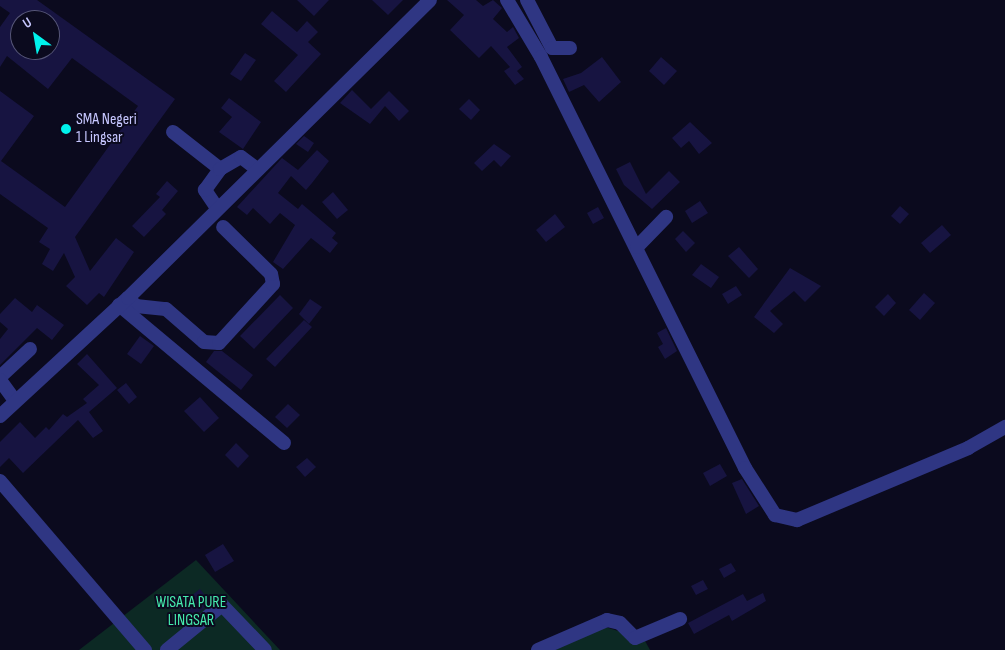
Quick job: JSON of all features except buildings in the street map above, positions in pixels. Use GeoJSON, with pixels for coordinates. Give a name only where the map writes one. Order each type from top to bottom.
{"type":"FeatureCollection","features":[{"type":"Feature","properties":{"kind":"street"},"geometry":{"type":"LineString","coordinates":[[0,416],[123,301],[430,0]]}},
{"type":"Feature","properties":{"kind":"street"},"geometry":{"type":"LineString","coordinates":[[507,0],[541,57],[637,247],[745,468],[775,515],[797,520],[968,448],[1005,427]]}},
{"type":"Feature","properties":{"kind":"street"},"geometry":{"type":"LineString","coordinates":[[527,0],[552,48],[570,48]]}},
{"type":"Feature","properties":{"kind":"street"},"geometry":{"type":"LineString","coordinates":[[173,132],[220,169]]}},
{"type":"Feature","properties":{"kind":"street"},"geometry":{"type":"LineString","coordinates":[[217,208],[205,190],[220,169],[242,157],[258,170]]}},
{"type":"Feature","properties":{"kind":"street"},"geometry":{"type":"LineString","coordinates":[[637,247],[666,217]]}},
{"type":"Feature","properties":{"kind":"street"},"geometry":{"type":"LineString","coordinates":[[123,301],[136,306],[166,309],[204,342],[219,343],[273,284],[271,274],[223,227]]}},
{"type":"Feature","properties":{"kind":"street"},"geometry":{"type":"LineString","coordinates":[[123,301],[284,443]]}},
{"type":"Feature","properties":{"kind":"street"},"geometry":{"type":"LineString","coordinates":[[15,401],[0,378],[30,349]]}},
{"type":"Feature","properties":{"kind":"street"},"geometry":{"type":"LineString","coordinates":[[0,481],[146,650]]}},
{"type":"Feature","properties":{"kind":"street"},"geometry":{"type":"LineString","coordinates":[[167,650],[222,605],[265,650]]}},
{"type":"Feature","properties":{"kind":"street"},"geometry":{"type":"LineString","coordinates":[[538,650],[607,620],[620,623],[635,638],[680,619]]}},
{"type":"Feature","properties":{"kind":"green space","name":"WISATA PURE LINGSAR"},"geometry":{"type":"Polygon","coordinates":[[[196,560],[280,650],[79,650],[196,560]]]}},
{"type":"Feature","properties":{"kind":"green space"},"geometry":{"type":"Polygon","coordinates":[[[602,626],[644,639],[650,650],[548,650],[602,626]]]}},
{"type":"Feature","properties":{"kind":"place","name":"SMA Negeri 1 Lingsar"},"geometry":{"type":"Point","coordinates":[66,129]}}]}
